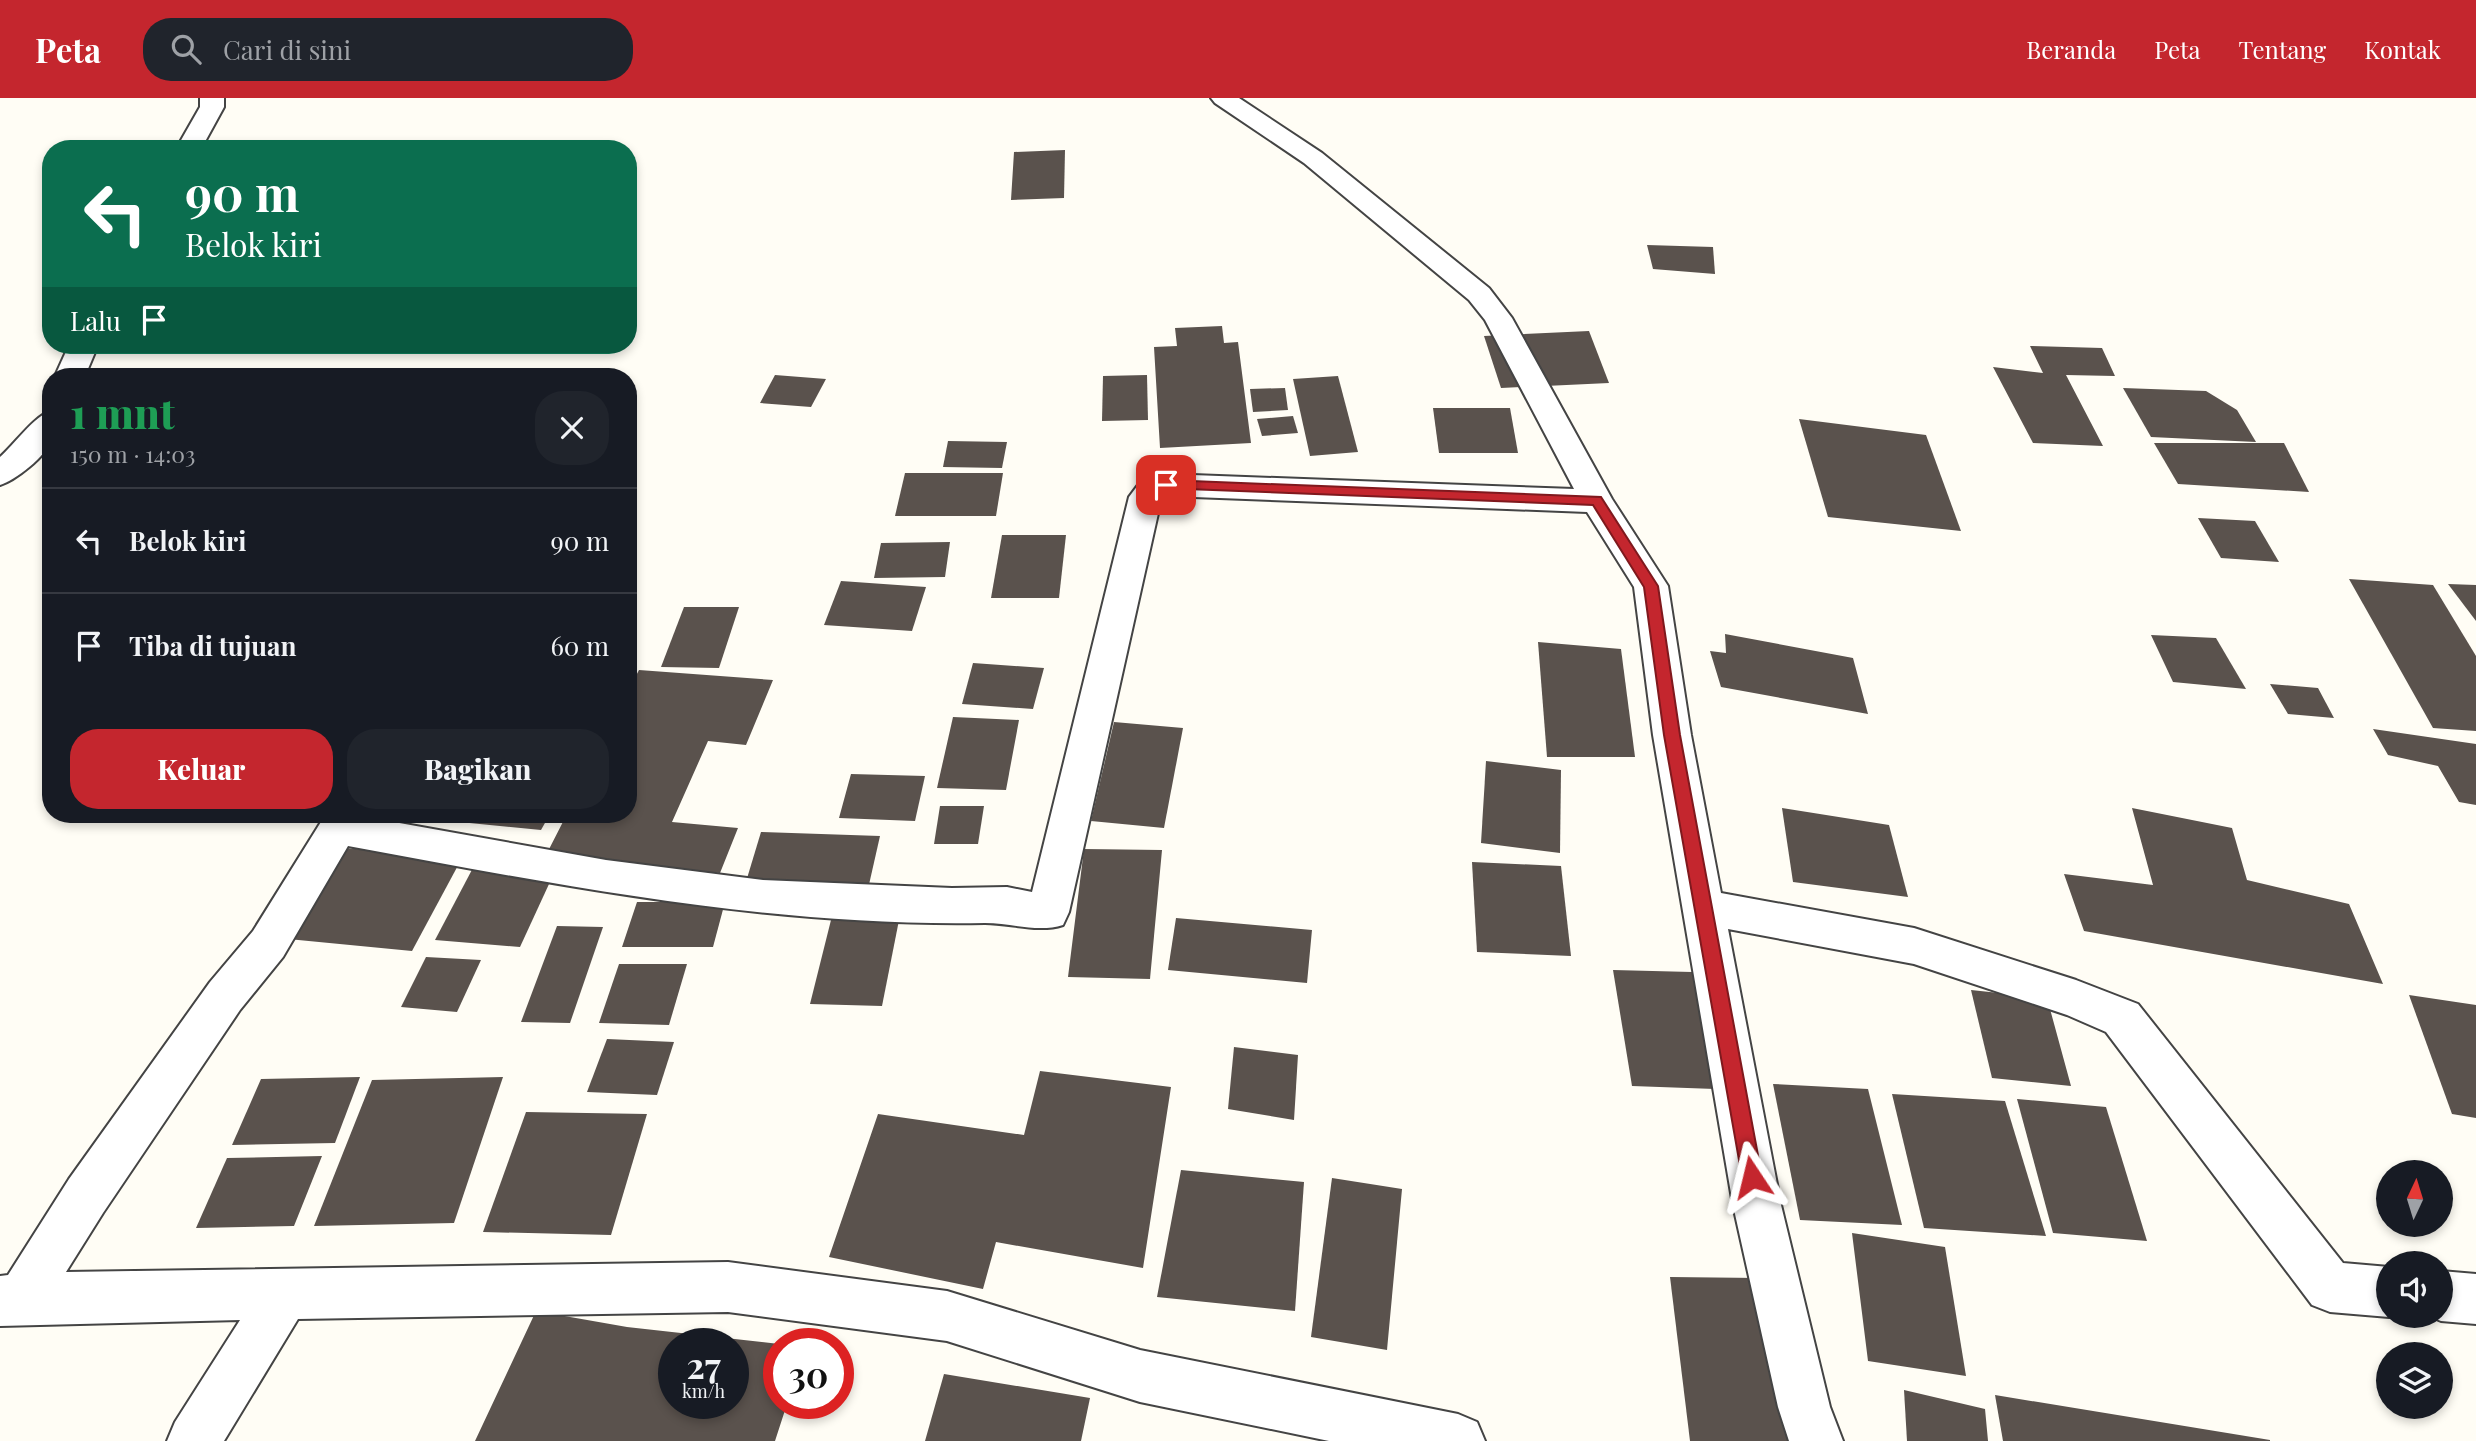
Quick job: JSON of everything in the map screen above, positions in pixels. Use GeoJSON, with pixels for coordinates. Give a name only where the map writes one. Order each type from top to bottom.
{"type":"FeatureCollection","features":[{"type":"Feature","properties":{"kind":"street"},"geometry":{"type":"LineString","coordinates":[[193,140],[212,107],[212,98]]}},
{"type":"Feature","properties":{"kind":"street"},"geometry":{"type":"LineString","coordinates":[[1223,98],[1313,158],[1479,294],[1498,318],[1597,501],[1651,586],[1672,735],[1757,1205],[1804,1407],[1816,1441]]}},
{"type":"Feature","properties":{"kind":"street"},"geometry":{"type":"LineString","coordinates":[[0,474],[28,450],[42,432]]}},
{"type":"Feature","properties":{"kind":"street"},"geometry":{"type":"LineString","coordinates":[[11,1299],[225,996],[268,944],[338,828],[606,877],[763,897],[952,906],[1007,905],[1048,912],[1146,497],[1152,489],[1166,485],[1597,501]]}},
{"type":"Feature","properties":{"kind":"street"},"geometry":{"type":"LineString","coordinates":[[1703,907],[1914,946],[2076,999],[2122,1018],[2330,1287],[2376,1291]]}},
{"type":"Feature","properties":{"kind":"street"},"geometry":{"type":"LineString","coordinates":[[11,1299],[728,1287],[947,1316],[1140,1376],[1324,1428],[1458,1441]]}},
{"type":"Feature","properties":{"kind":"street"},"geometry":{"type":"LineString","coordinates":[[194,1441],[284,1295]]}},
{"type":"Feature","properties":{"kind":"street"},"geometry":{"type":"LineString","coordinates":[[2453,1297],[2476,1299]]}},
{"type":"Feature","properties":{"kind":"building"},"geometry":{"type":"Polygon","coordinates":[[[1065,150],[1064,198],[1011,200],[1014,152],[1065,150]]]}},
{"type":"Feature","properties":{"kind":"building"},"geometry":{"type":"Polygon","coordinates":[[[1647,245],[1713,247],[1715,274],[1653,269],[1647,245]]]}},
{"type":"Feature","properties":{"kind":"building"},"geometry":{"type":"Polygon","coordinates":[[[1222,326],[1224,343],[1238,342],[1251,443],[1160,448],[1154,347],[1177,346],[1175,328],[1222,326]]]}},
{"type":"Feature","properties":{"kind":"building"},"geometry":{"type":"Polygon","coordinates":[[[1589,331],[1609,383],[1501,388],[1484,336],[1589,331]]]}},
{"type":"Feature","properties":{"kind":"building"},"geometry":{"type":"Polygon","coordinates":[[[2030,346],[2102,348],[2115,376],[2066,375],[2103,446],[2033,443],[1993,367],[2043,373],[2030,346]]]}},
{"type":"Feature","properties":{"kind":"building"},"geometry":{"type":"Polygon","coordinates":[[[775,375],[826,379],[811,407],[760,403],[775,375]]]}},
{"type":"Feature","properties":{"kind":"building"},"geometry":{"type":"Polygon","coordinates":[[[1147,375],[1148,420],[1102,421],[1103,376],[1147,375]]]}},
{"type":"Feature","properties":{"kind":"building"},"geometry":{"type":"Polygon","coordinates":[[[1338,376],[1358,452],[1310,456],[1293,379],[1338,376]]]}},
{"type":"Feature","properties":{"kind":"building"},"geometry":{"type":"Polygon","coordinates":[[[1285,388],[1288,410],[1253,412],[1250,389],[1285,388]]]}},
{"type":"Feature","properties":{"kind":"building"},"geometry":{"type":"Polygon","coordinates":[[[2123,388],[2206,391],[2237,410],[2256,442],[2151,437],[2123,388]]]}},
{"type":"Feature","properties":{"kind":"building"},"geometry":{"type":"Polygon","coordinates":[[[1433,408],[1510,408],[1518,453],[1439,453],[1433,408]]]}},
{"type":"Feature","properties":{"kind":"building"},"geometry":{"type":"Polygon","coordinates":[[[1293,416],[1298,433],[1262,436],[1257,419],[1293,416]]]}},
{"type":"Feature","properties":{"kind":"building"},"geometry":{"type":"Polygon","coordinates":[[[1799,419],[1926,435],[1961,531],[1828,517],[1799,419]]]}},
{"type":"Feature","properties":{"kind":"building"},"geometry":{"type":"Polygon","coordinates":[[[948,441],[1007,442],[1002,468],[943,467],[948,441]]]}},
{"type":"Feature","properties":{"kind":"building"},"geometry":{"type":"Polygon","coordinates":[[[2154,443],[2284,443],[2309,492],[2178,484],[2154,443]]]}},
{"type":"Feature","properties":{"kind":"building"},"geometry":{"type":"Polygon","coordinates":[[[905,473],[1003,473],[996,516],[895,516],[905,473]]]}},
{"type":"Feature","properties":{"kind":"building"},"geometry":{"type":"Polygon","coordinates":[[[2198,518],[2255,521],[2279,562],[2221,558],[2198,518]]]}},
{"type":"Feature","properties":{"kind":"building"},"geometry":{"type":"Polygon","coordinates":[[[1002,535],[1066,535],[1059,598],[991,598],[1002,535]]]}},
{"type":"Feature","properties":{"kind":"building"},"geometry":{"type":"Polygon","coordinates":[[[950,542],[945,577],[874,578],[881,543],[950,542]]]}},
{"type":"Feature","properties":{"kind":"building"},"geometry":{"type":"Polygon","coordinates":[[[2349,579],[2433,585],[2476,656],[2476,731],[2433,728],[2349,579]]]}},
{"type":"Feature","properties":{"kind":"building"},"geometry":{"type":"Polygon","coordinates":[[[841,581],[926,587],[912,631],[824,625],[841,581]]]}},
{"type":"Feature","properties":{"kind":"building"},"geometry":{"type":"Polygon","coordinates":[[[2448,584],[2476,585],[2476,621],[2448,584]]]}},
{"type":"Feature","properties":{"kind":"building"},"geometry":{"type":"Polygon","coordinates":[[[684,607],[739,607],[719,668],[661,667],[684,607]]]}},
{"type":"Feature","properties":{"kind":"building"},"geometry":{"type":"Polygon","coordinates":[[[1725,634],[1853,658],[1868,714],[1721,687],[1710,651],[1726,653],[1725,634]]]}},
{"type":"Feature","properties":{"kind":"building"},"geometry":{"type":"Polygon","coordinates":[[[2151,635],[2216,638],[2246,689],[2173,682],[2151,635]]]}},
{"type":"Feature","properties":{"kind":"building"},"geometry":{"type":"Polygon","coordinates":[[[1538,642],[1621,649],[1635,757],[1547,757],[1538,642]]]}},
{"type":"Feature","properties":{"kind":"building"},"geometry":{"type":"Polygon","coordinates":[[[973,663],[1044,668],[1033,709],[962,704],[973,663]]]}},
{"type":"Feature","properties":{"kind":"building"},"geometry":{"type":"Polygon","coordinates":[[[639,670],[773,680],[746,745],[708,741],[672,822],[738,828],[720,873],[545,857],[562,823],[637,823],[639,670]]]}},
{"type":"Feature","properties":{"kind":"building"},"geometry":{"type":"Polygon","coordinates":[[[2270,684],[2318,688],[2334,718],[2288,714],[2270,684]]]}},
{"type":"Feature","properties":{"kind":"building"},"geometry":{"type":"Polygon","coordinates":[[[953,717],[1019,720],[1006,790],[937,788],[953,717]]]}},
{"type":"Feature","properties":{"kind":"building"},"geometry":{"type":"Polygon","coordinates":[[[1114,722],[1183,728],[1164,828],[1091,821],[1114,722]]]}},
{"type":"Feature","properties":{"kind":"building"},"geometry":{"type":"Polygon","coordinates":[[[2373,729],[2476,744],[2476,805],[2459,802],[2438,766],[2388,755],[2373,729]]]}},
{"type":"Feature","properties":{"kind":"building"},"geometry":{"type":"Polygon","coordinates":[[[1486,761],[1561,770],[1560,853],[1481,843],[1486,761]]]}},
{"type":"Feature","properties":{"kind":"building"},"geometry":{"type":"Polygon","coordinates":[[[851,774],[925,776],[915,821],[839,818],[851,774]]]}},
{"type":"Feature","properties":{"kind":"building"},"geometry":{"type":"Polygon","coordinates":[[[940,806],[984,806],[978,844],[934,844],[940,806]]]}},
{"type":"Feature","properties":{"kind":"building"},"geometry":{"type":"Polygon","coordinates":[[[1782,808],[1889,825],[1908,897],[1793,882],[1782,808]]]}},
{"type":"Feature","properties":{"kind":"building"},"geometry":{"type":"Polygon","coordinates":[[[2132,808],[2232,828],[2247,880],[2349,904],[2383,984],[2084,931],[2064,874],[2153,885],[2132,808]]]}},
{"type":"Feature","properties":{"kind":"building"},"geometry":{"type":"Polygon","coordinates":[[[470,823],[545,823],[541,830],[470,823]]]}},
{"type":"Feature","properties":{"kind":"building"},"geometry":{"type":"Polygon","coordinates":[[[761,832],[880,836],[868,889],[745,885],[761,832]]]}},
{"type":"Feature","properties":{"kind":"building"},"geometry":{"type":"Polygon","coordinates":[[[344,848],[462,858],[412,951],[288,939],[344,848]]]}},
{"type":"Feature","properties":{"kind":"building"},"geometry":{"type":"Polygon","coordinates":[[[1084,849],[1162,850],[1150,979],[1068,977],[1084,849]]]}},
{"type":"Feature","properties":{"kind":"building"},"geometry":{"type":"Polygon","coordinates":[[[1472,862],[1561,866],[1571,956],[1477,952],[1472,862]]]}},
{"type":"Feature","properties":{"kind":"building"},"geometry":{"type":"Polygon","coordinates":[[[475,864],[555,871],[520,947],[435,940],[475,864]]]}},
{"type":"Feature","properties":{"kind":"building"},"geometry":{"type":"Polygon","coordinates":[[[637,902],[725,902],[713,947],[622,947],[637,902]]]}},
{"type":"Feature","properties":{"kind":"building"},"geometry":{"type":"Polygon","coordinates":[[[834,908],[901,910],[882,1006],[810,1004],[834,908]]]}},
{"type":"Feature","properties":{"kind":"building"},"geometry":{"type":"Polygon","coordinates":[[[1176,918],[1312,930],[1307,983],[1168,970],[1176,918]]]}},
{"type":"Feature","properties":{"kind":"building"},"geometry":{"type":"Polygon","coordinates":[[[557,926],[603,927],[570,1023],[521,1022],[557,926]]]}},
{"type":"Feature","properties":{"kind":"building"},"geometry":{"type":"Polygon","coordinates":[[[426,957],[481,960],[457,1012],[401,1007],[426,957]]]}},
{"type":"Feature","properties":{"kind":"building"},"geometry":{"type":"Polygon","coordinates":[[[619,964],[687,964],[669,1025],[599,1023],[619,964]]]}},
{"type":"Feature","properties":{"kind":"building"},"geometry":{"type":"Polygon","coordinates":[[[1613,970],[1692,972],[1715,1089],[1632,1086],[1613,970]]]}},
{"type":"Feature","properties":{"kind":"building"},"geometry":{"type":"Polygon","coordinates":[[[1971,990],[2047,998],[2071,1086],[1992,1078],[1971,990]]]}},
{"type":"Feature","properties":{"kind":"building"},"geometry":{"type":"Polygon","coordinates":[[[2409,995],[2476,1005],[2476,1118],[2452,1114],[2409,995]]]}},
{"type":"Feature","properties":{"kind":"building"},"geometry":{"type":"Polygon","coordinates":[[[607,1039],[674,1042],[657,1095],[587,1092],[607,1039]]]}},
{"type":"Feature","properties":{"kind":"building"},"geometry":{"type":"Polygon","coordinates":[[[1234,1047],[1298,1055],[1294,1120],[1228,1109],[1234,1047]]]}},
{"type":"Feature","properties":{"kind":"building"},"geometry":{"type":"Polygon","coordinates":[[[1040,1071],[1171,1087],[1143,1268],[996,1242],[983,1289],[829,1257],[878,1114],[1024,1135],[1040,1071]]]}},
{"type":"Feature","properties":{"kind":"building"},"geometry":{"type":"Polygon","coordinates":[[[360,1077],[335,1143],[232,1145],[261,1079],[360,1077]]]}},
{"type":"Feature","properties":{"kind":"building"},"geometry":{"type":"Polygon","coordinates":[[[503,1077],[454,1223],[314,1226],[372,1080],[503,1077]]]}},
{"type":"Feature","properties":{"kind":"building"},"geometry":{"type":"Polygon","coordinates":[[[1773,1084],[1868,1089],[1902,1225],[1800,1220],[1773,1084]]]}},
{"type":"Feature","properties":{"kind":"building"},"geometry":{"type":"Polygon","coordinates":[[[1892,1094],[2005,1101],[2046,1236],[1924,1228],[1892,1094]]]}},
{"type":"Feature","properties":{"kind":"building"},"geometry":{"type":"Polygon","coordinates":[[[2017,1099],[2106,1107],[2147,1241],[2053,1233],[2017,1099]]]}},
{"type":"Feature","properties":{"kind":"building"},"geometry":{"type":"Polygon","coordinates":[[[526,1112],[647,1114],[611,1235],[483,1232],[526,1112]]]}},
{"type":"Feature","properties":{"kind":"building"},"geometry":{"type":"Polygon","coordinates":[[[322,1156],[294,1226],[196,1228],[227,1158],[322,1156]]]}},
{"type":"Feature","properties":{"kind":"building"},"geometry":{"type":"Polygon","coordinates":[[[1181,1170],[1304,1182],[1295,1311],[1157,1297],[1181,1170]]]}},
{"type":"Feature","properties":{"kind":"building"},"geometry":{"type":"Polygon","coordinates":[[[1332,1178],[1402,1189],[1387,1350],[1311,1337],[1332,1178]]]}},
{"type":"Feature","properties":{"kind":"building"},"geometry":{"type":"Polygon","coordinates":[[[1852,1233],[1945,1247],[1966,1376],[1868,1361],[1852,1233]]]}},
{"type":"Feature","properties":{"kind":"building"},"geometry":{"type":"Polygon","coordinates":[[[1670,1277],[1759,1278],[1790,1441],[1690,1441],[1670,1277]]]}},
{"type":"Feature","properties":{"kind":"building"},"geometry":{"type":"Polygon","coordinates":[[[536,1311],[658,1330],[658,1419],[749,1419],[749,1341],[763,1342],[763,1419],[782,1419],[775,1441],[475,1441],[536,1311]]]}},
{"type":"Feature","properties":{"kind":"building"},"geometry":{"type":"Polygon","coordinates":[[[944,1374],[1090,1398],[1081,1441],[925,1441],[944,1374]]]}},
{"type":"Feature","properties":{"kind":"building"},"geometry":{"type":"Polygon","coordinates":[[[1904,1390],[1985,1409],[1988,1441],[1907,1441],[1904,1390]]]}},
{"type":"Feature","properties":{"kind":"building"},"geometry":{"type":"Polygon","coordinates":[[[1995,1395],[2270,1440],[2270,1441],[2003,1441],[1995,1395]]]}},
{"type":"Feature","properties":{"kind":"route"},"geometry":{"type":"LineString","coordinates":[[1166,485],[1597,501],[1651,586],[1672,735],[1752,1177]]}}]}
